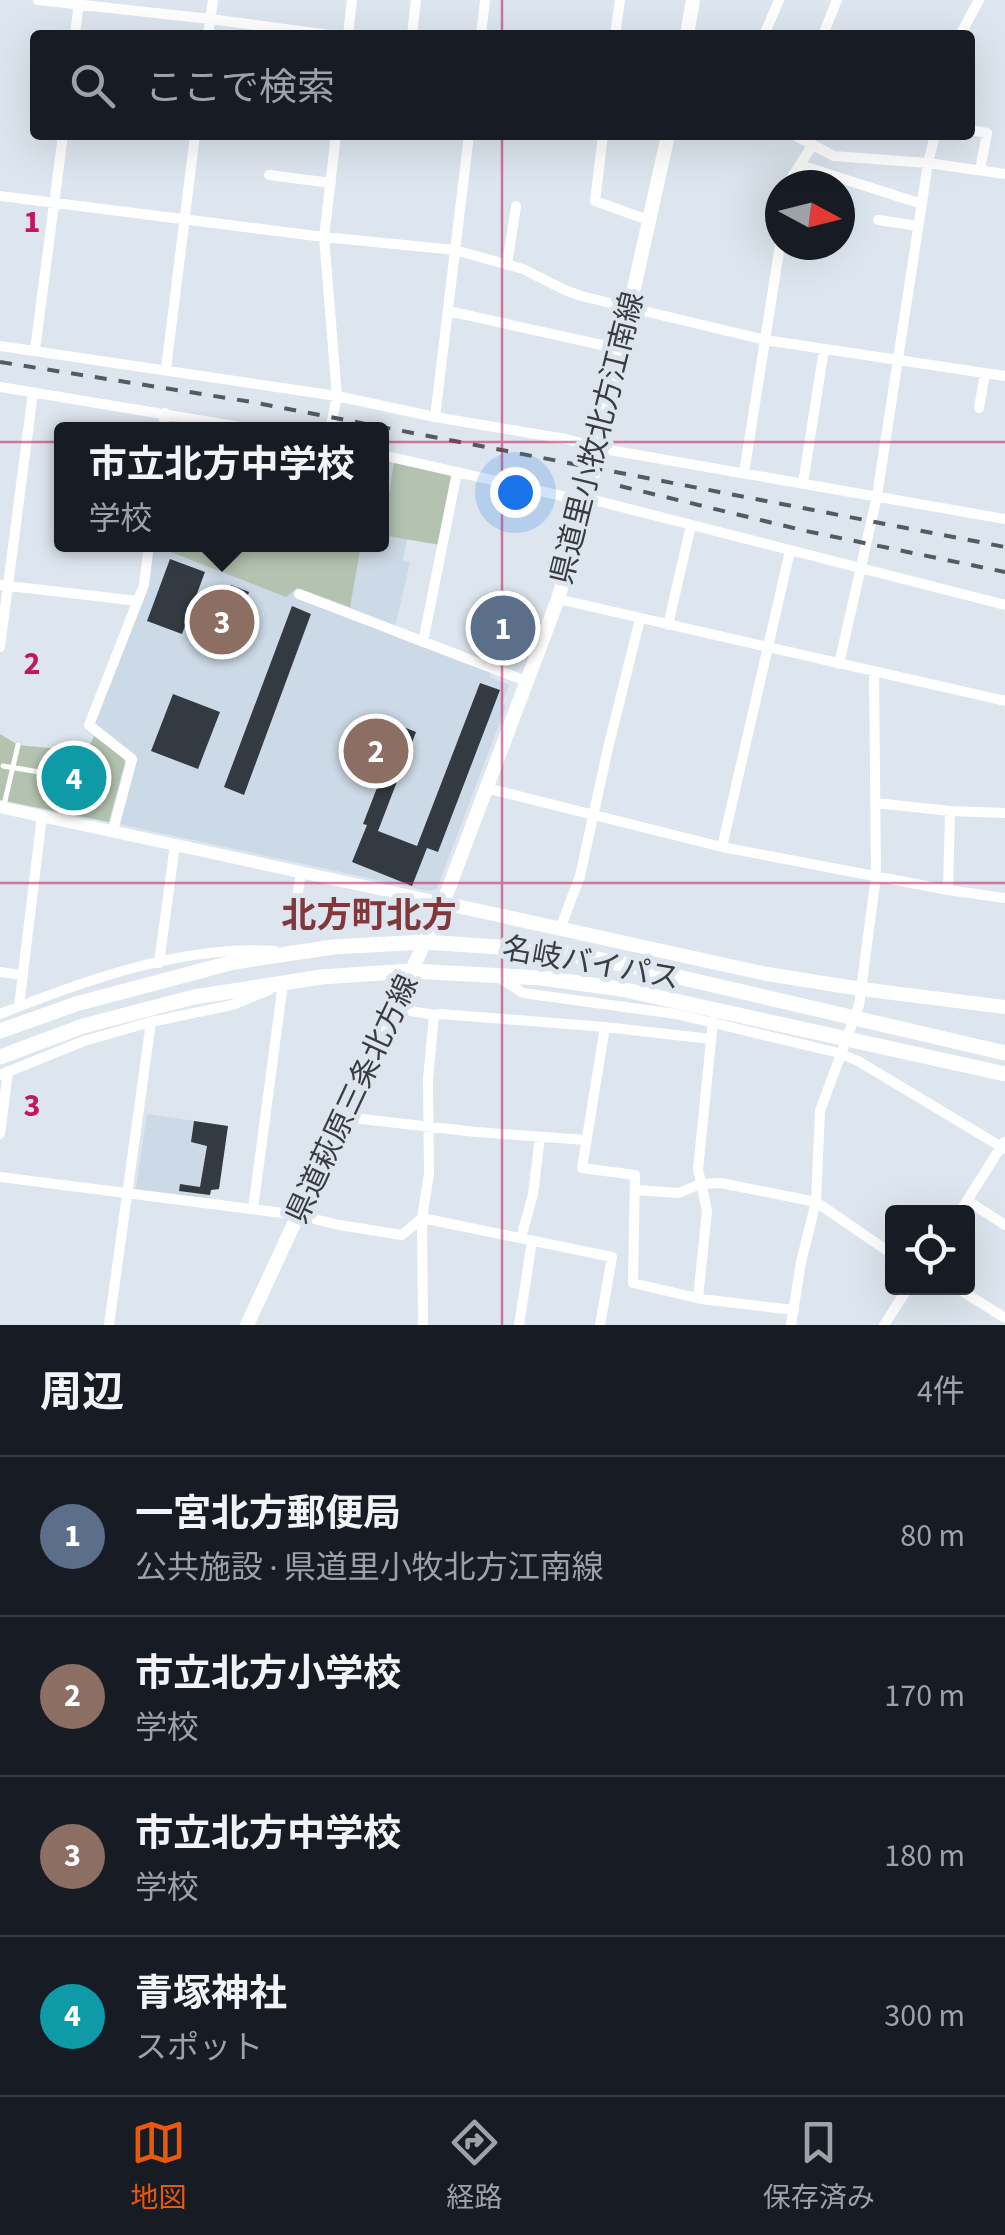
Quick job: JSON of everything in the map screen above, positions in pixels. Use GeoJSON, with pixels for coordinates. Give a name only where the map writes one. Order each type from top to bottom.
{"type":"FeatureCollection","features":[{"type":"Feature","properties":{"kind":"highway","name":"名岐バイパス"},"geometry":{"type":"LineString","coordinates":[[0,1030],[76,1004],[234,962],[333,947],[425,942],[545,950],[623,964],[1005,1053]]}},
{"type":"Feature","properties":{"kind":"highway","name":"名岐バイパス"},"geometry":{"type":"LineString","coordinates":[[3,1068],[83,1026],[138,1010],[321,977],[411,971],[493,974],[621,988],[1005,1074]]}},
{"type":"Feature","properties":{"kind":"main road"},"geometry":{"type":"LineString","coordinates":[[688,30],[693,0]]}},
{"type":"Feature","properties":{"kind":"main road","name":"県道里小牧北方江南線"},"geometry":{"type":"LineString","coordinates":[[442,903],[558,599],[588,500],[667,140]]}},
{"type":"Feature","properties":{"kind":"main road"},"geometry":{"type":"LineString","coordinates":[[442,903],[767,974],[862,990],[1005,1006]]}},
{"type":"Feature","properties":{"kind":"main road","name":"県道萩原三条北方線"},"geometry":{"type":"LineString","coordinates":[[247,1325],[442,903]]}},
{"type":"Feature","properties":{"kind":"street"},"geometry":{"type":"LineString","coordinates":[[38,0],[295,30]]}},
{"type":"Feature","properties":{"kind":"street"},"geometry":{"type":"LineString","coordinates":[[209,30],[213,0]]}},
{"type":"Feature","properties":{"kind":"street"},"geometry":{"type":"LineString","coordinates":[[349,30],[352,0]]}},
{"type":"Feature","properties":{"kind":"street"},"geometry":{"type":"LineString","coordinates":[[413,30],[416,0]]}},
{"type":"Feature","properties":{"kind":"street"},"geometry":{"type":"LineString","coordinates":[[482,30],[485,0]]}},
{"type":"Feature","properties":{"kind":"street"},"geometry":{"type":"LineString","coordinates":[[616,30],[620,0]]}},
{"type":"Feature","properties":{"kind":"street"},"geometry":{"type":"LineString","coordinates":[[766,30],[778,0]]}},
{"type":"Feature","properties":{"kind":"street"},"geometry":{"type":"LineString","coordinates":[[963,30],[979,0]]}},
{"type":"Feature","properties":{"kind":"street"},"geometry":{"type":"LineString","coordinates":[[825,30],[834,1]]}},
{"type":"Feature","properties":{"kind":"street"},"geometry":{"type":"LineString","coordinates":[[76,30],[79,2]]}},
{"type":"Feature","properties":{"kind":"street"},"geometry":{"type":"LineString","coordinates":[[975,131],[986,132],[980,170]]}},
{"type":"Feature","properties":{"kind":"street"},"geometry":{"type":"LineString","coordinates":[[35,350],[63,140]]}},
{"type":"Feature","properties":{"kind":"street"},"geometry":{"type":"LineString","coordinates":[[166,369],[195,140]]}},
{"type":"Feature","properties":{"kind":"street"},"geometry":{"type":"LineString","coordinates":[[332,422],[337,396],[324,236],[335,140]]}},
{"type":"Feature","properties":{"kind":"street"},"geometry":{"type":"LineString","coordinates":[[435,417],[468,140]]}},
{"type":"Feature","properties":{"kind":"street"},"geometry":{"type":"LineString","coordinates":[[602,140],[595,201],[648,220]]}},
{"type":"Feature","properties":{"kind":"street"},"geometry":{"type":"LineString","coordinates":[[802,140],[844,158],[928,163],[1005,174]]}},
{"type":"Feature","properties":{"kind":"street"},"geometry":{"type":"LineString","coordinates":[[840,664],[876,496],[934,140]]}},
{"type":"Feature","properties":{"kind":"street"},"geometry":{"type":"LineString","coordinates":[[798,170],[812,146]]}},
{"type":"Feature","properties":{"kind":"street"},"geometry":{"type":"LineString","coordinates":[[800,165],[922,204]]}},
{"type":"Feature","properties":{"kind":"street"},"geometry":{"type":"LineString","coordinates":[[269,174],[331,183]]}},
{"type":"Feature","properties":{"kind":"street"},"geometry":{"type":"LineString","coordinates":[[0,196],[455,250],[523,269],[564,290],[765,340],[1005,376]]}},
{"type":"Feature","properties":{"kind":"street"},"geometry":{"type":"LineString","coordinates":[[508,265],[516,206]]}},
{"type":"Feature","properties":{"kind":"street"},"geometry":{"type":"LineString","coordinates":[[878,220],[918,226]]}},
{"type":"Feature","properties":{"kind":"street"},"geometry":{"type":"LineString","coordinates":[[744,474],[778,260]]}},
{"type":"Feature","properties":{"kind":"street"},"geometry":{"type":"LineString","coordinates":[[448,311],[620,349]]}},
{"type":"Feature","properties":{"kind":"street"},"geometry":{"type":"LineString","coordinates":[[0,346],[337,396],[598,448],[1005,518]]}},
{"type":"Feature","properties":{"kind":"street"},"geometry":{"type":"LineString","coordinates":[[803,482],[824,349]]}},
{"type":"Feature","properties":{"kind":"street"},"geometry":{"type":"LineString","coordinates":[[980,408],[985,372]]}},
{"type":"Feature","properties":{"kind":"street"},"geometry":{"type":"LineString","coordinates":[[0,387],[214,422]]}},
{"type":"Feature","properties":{"kind":"street"},"geometry":{"type":"LineString","coordinates":[[0,648],[4,586],[33,392]]}},
{"type":"Feature","properties":{"kind":"street"},"geometry":{"type":"LineString","coordinates":[[164,422],[165,413]]}},
{"type":"Feature","properties":{"kind":"street"},"geometry":{"type":"LineString","coordinates":[[389,456],[588,500],[1005,605]]}},
{"type":"Feature","properties":{"kind":"street"},"geometry":{"type":"LineString","coordinates":[[423,642],[457,472]]}},
{"type":"Feature","properties":{"kind":"street"},"geometry":{"type":"LineString","coordinates":[[668,625],[691,525]]}},
{"type":"Feature","properties":{"kind":"street"},"geometry":{"type":"LineString","coordinates":[[722,847],[790,551]]}},
{"type":"Feature","properties":{"kind":"street"},"geometry":{"type":"LineString","coordinates":[[112,832],[132,758],[89,725],[144,585],[148,552]]}},
{"type":"Feature","properties":{"kind":"street"},"geometry":{"type":"LineString","coordinates":[[4,586],[138,601]]}},
{"type":"Feature","properties":{"kind":"street"},"geometry":{"type":"LineString","coordinates":[[299,594],[526,681]]}},
{"type":"Feature","properties":{"kind":"street"},"geometry":{"type":"LineString","coordinates":[[558,599],[1005,701]]}},
{"type":"Feature","properties":{"kind":"street"},"geometry":{"type":"LineString","coordinates":[[560,929],[580,876],[640,619]]}},
{"type":"Feature","properties":{"kind":"street"},"geometry":{"type":"LineString","coordinates":[[791,1325],[816,1202],[820,1111],[862,990],[876,876],[874,672]]}},
{"type":"Feature","properties":{"kind":"street"},"geometry":{"type":"LineString","coordinates":[[486,788],[722,847],[1005,898]]}},
{"type":"Feature","properties":{"kind":"street"},"geometry":{"type":"LineString","coordinates":[[876,803],[1005,812]]}},
{"type":"Feature","properties":{"kind":"street"},"geometry":{"type":"LineString","coordinates":[[2,808],[442,903]]}},
{"type":"Feature","properties":{"kind":"street"},"geometry":{"type":"LineString","coordinates":[[948,890],[950,811]]}},
{"type":"Feature","properties":{"kind":"street"},"geometry":{"type":"LineString","coordinates":[[19,1006],[42,816]]}},
{"type":"Feature","properties":{"kind":"street"},"geometry":{"type":"LineString","coordinates":[[159,963],[174,845]]}},
{"type":"Feature","properties":{"kind":"street"},"geometry":{"type":"LineString","coordinates":[[292,929],[302,873]]}},
{"type":"Feature","properties":{"kind":"street"},"geometry":{"type":"LineString","coordinates":[[0,1014],[99,979],[159,963],[222,950],[288,952]]}},
{"type":"Feature","properties":{"kind":"street"},"geometry":{"type":"LineString","coordinates":[[0,972],[22,975]]}},
{"type":"Feature","properties":{"kind":"street"},"geometry":{"type":"LineString","coordinates":[[493,974],[523,994],[634,1006],[713,1021],[858,1061],[1004,1146],[965,1205]]}},
{"type":"Feature","properties":{"kind":"street"},"geometry":{"type":"LineString","coordinates":[[0,1134],[3,1068],[151,1022],[232,1005],[283,983]]}},
{"type":"Feature","properties":{"kind":"street"},"geometry":{"type":"LineString","coordinates":[[253,1208],[283,983]]}},
{"type":"Feature","properties":{"kind":"street"},"geometry":{"type":"LineString","coordinates":[[394,1008],[434,1015],[711,1039]]}},
{"type":"Feature","properties":{"kind":"street"},"geometry":{"type":"LineString","coordinates":[[424,1325],[422,1218],[429,1174],[428,1079],[434,1015]]}},
{"type":"Feature","properties":{"kind":"street"},"geometry":{"type":"LineString","coordinates":[[698,1298],[707,1212],[698,1169],[713,1021]]}},
{"type":"Feature","properties":{"kind":"street"},"geometry":{"type":"LineString","coordinates":[[109,1325],[151,1022]]}},
{"type":"Feature","properties":{"kind":"street"},"geometry":{"type":"LineString","coordinates":[[604,1027],[582,1168],[636,1175],[633,1283],[698,1298],[794,1310]]}},
{"type":"Feature","properties":{"kind":"street"},"geometry":{"type":"LineString","coordinates":[[344,1118],[585,1140]]}},
{"type":"Feature","properties":{"kind":"street"},"geometry":{"type":"LineString","coordinates":[[519,1325],[540,1136]]}},
{"type":"Feature","properties":{"kind":"street"},"geometry":{"type":"LineString","coordinates":[[0,1177],[253,1208],[402,1235],[422,1218]]}},
{"type":"Feature","properties":{"kind":"street"},"geometry":{"type":"LineString","coordinates":[[635,1190],[678,1194],[700,1184],[721,1183],[816,1202],[885,1249]]}},
{"type":"Feature","properties":{"kind":"street"},"geometry":{"type":"LineString","coordinates":[[968,1201],[1005,1225]]}},
{"type":"Feature","properties":{"kind":"street"},"geometry":{"type":"LineString","coordinates":[[422,1218],[633,1262]]}},
{"type":"Feature","properties":{"kind":"street"},"geometry":{"type":"LineString","coordinates":[[600,1325],[612,1257]]}},
{"type":"Feature","properties":{"kind":"street"},"geometry":{"type":"LineString","coordinates":[[884,1325],[903,1295]]}},
{"type":"Feature","properties":{"kind":"street"},"geometry":{"type":"LineString","coordinates":[[968,1295],[1005,1318]]}},
{"type":"Feature","properties":{"kind":"lane"},"geometry":{"type":"LineString","coordinates":[[2,808],[18,745]]}},
{"type":"Feature","properties":{"kind":"lane"},"geometry":{"type":"LineString","coordinates":[[3,766],[58,776]]}},
{"type":"Feature","properties":{"kind":"shaded area"},"geometry":{"type":"Polygon","coordinates":[[[389,462],[452,476],[407,540],[403,560],[410,562],[393,636],[490,673],[490,677],[509,685],[502,704],[506,706],[437,888],[429,891],[119,824],[138,758],[95,724],[148,586],[152,552],[389,552],[389,462]]]}},
{"type":"Feature","properties":{"kind":"shaded area"},"geometry":{"type":"Polygon","coordinates":[[[147,1114],[228,1126],[219,1189],[211,1190],[210,1198],[135,1195],[147,1114]]]}},
{"type":"Feature","properties":{"kind":"green space"},"geometry":{"type":"Polygon","coordinates":[[[394,463],[452,476],[440,545],[389,536],[394,463]]]}},
{"type":"Feature","properties":{"kind":"green space"},"geometry":{"type":"Polygon","coordinates":[[[171,552],[360,552],[350,607],[297,588],[286,597],[171,552]]]}},
{"type":"Feature","properties":{"kind":"green space"},"geometry":{"type":"Polygon","coordinates":[[[0,734],[18,745],[59,749],[83,760],[94,736],[124,758],[109,822],[0,800],[0,734]]]}},
{"type":"Feature","properties":{"kind":"building"},"geometry":{"type":"Polygon","coordinates":[[[170,559],[205,572],[182,634],[147,621],[170,559]]]}},
{"type":"Feature","properties":{"kind":"building"},"geometry":{"type":"Polygon","coordinates":[[[231,585],[249,592],[226,654],[207,647],[231,585]]]}},
{"type":"Feature","properties":{"kind":"building"},"geometry":{"type":"Polygon","coordinates":[[[292,606],[311,614],[244,795],[224,787],[292,606]]]}},
{"type":"Feature","properties":{"kind":"building"},"geometry":{"type":"Polygon","coordinates":[[[480,683],[500,690],[438,852],[427,848],[412,886],[352,862],[401,726],[416,732],[378,831],[417,846],[480,683]]]}},
{"type":"Feature","properties":{"kind":"building"},"geometry":{"type":"Polygon","coordinates":[[[173,694],[220,712],[198,769],[151,751],[173,694]]]}},
{"type":"Feature","properties":{"kind":"building"},"geometry":{"type":"Polygon","coordinates":[[[194,1121],[228,1126],[219,1189],[211,1190],[210,1195],[179,1191],[180,1184],[200,1187],[207,1146],[191,1142],[194,1121]]]}},
{"type":"Feature","properties":{"kind":"railway"},"geometry":{"type":"LineString","coordinates":[[0,362],[356,422]]}},
{"type":"Feature","properties":{"kind":"railway"},"geometry":{"type":"LineString","coordinates":[[389,428],[1005,547]]}},
{"type":"Feature","properties":{"kind":"railway"},"geometry":{"type":"LineString","coordinates":[[620,486],[806,531],[1005,572]]}},
{"type":"Feature","properties":{"kind":"place","name":"市立北方中学校"},"geometry":{"type":"Point","coordinates":[222,622]}},
{"type":"Feature","properties":{"kind":"place","name":"一宮北方郵便局"},"geometry":{"type":"Point","coordinates":[503,628]}},
{"type":"Feature","properties":{"kind":"place","name":"市立北方小学校"},"geometry":{"type":"Point","coordinates":[376,751]}},
{"type":"Feature","properties":{"kind":"place","name":"青塚神社"},"geometry":{"type":"Point","coordinates":[74,778]}},
{"type":"Feature","properties":{"kind":"district","name":"北方町北方"},"geometry":{"type":"Point","coordinates":[369,915]}}]}
